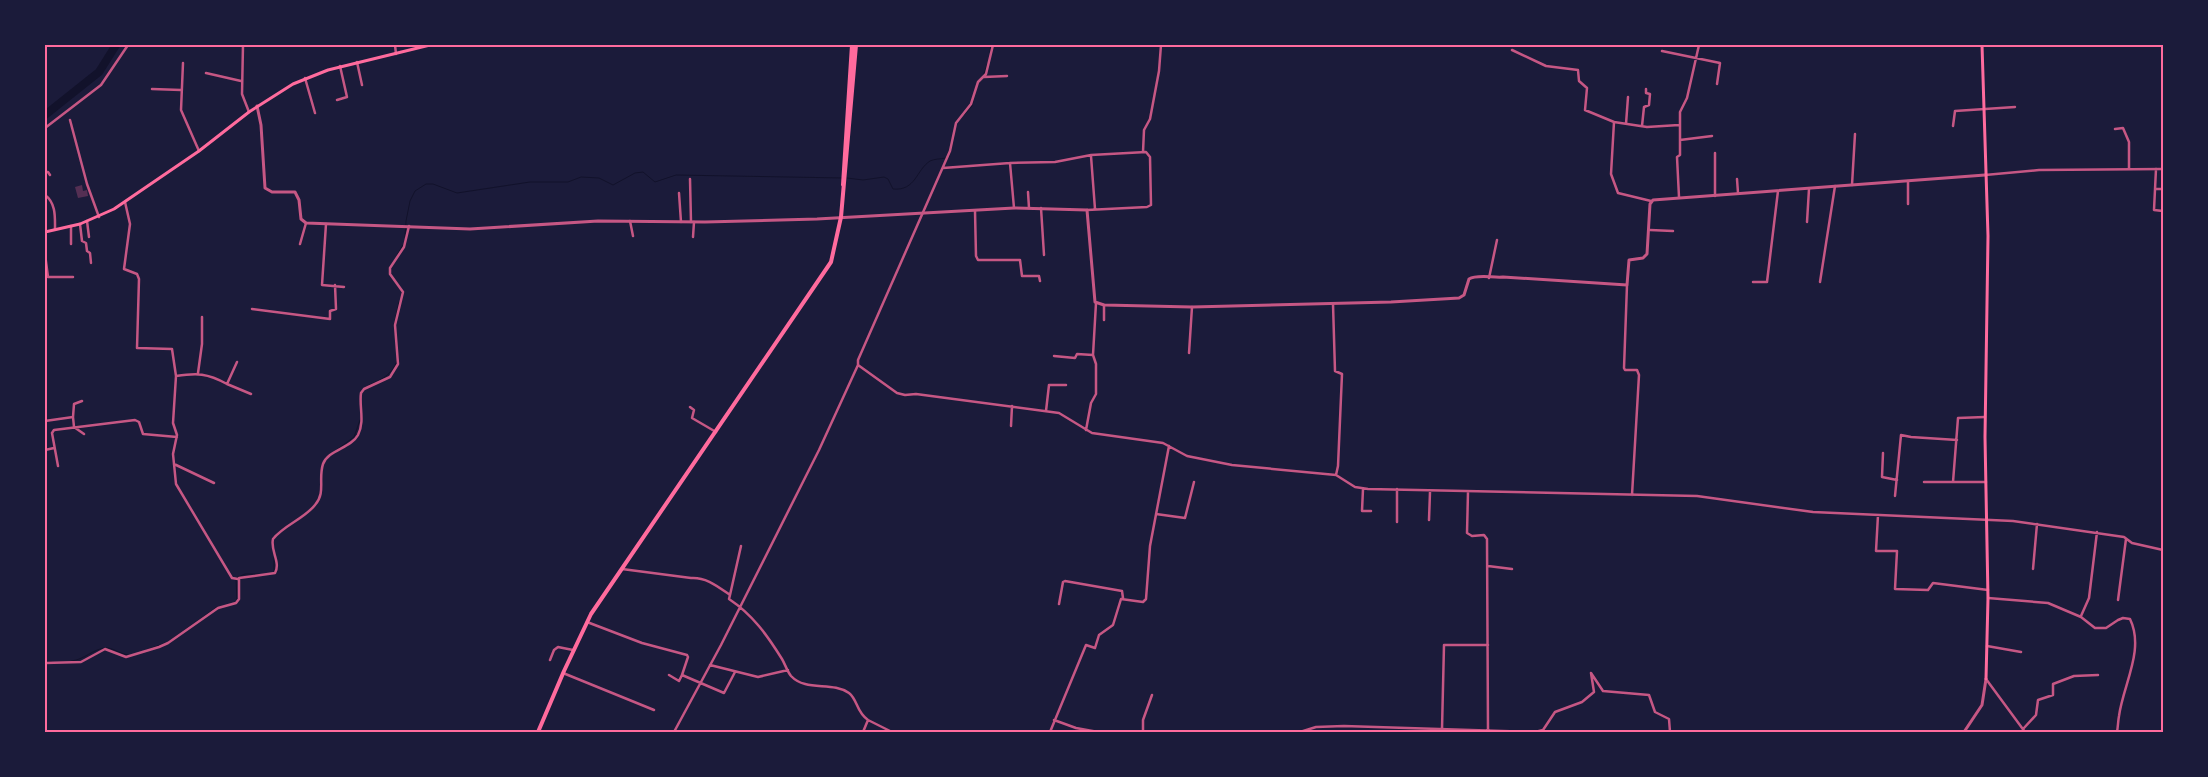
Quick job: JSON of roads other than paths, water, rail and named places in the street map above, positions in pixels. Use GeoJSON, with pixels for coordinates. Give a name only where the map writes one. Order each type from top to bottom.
{"type":"FeatureCollection","features":[{"type":"Feature","properties":{"kind":"main road"},"geometry":{"type":"LineString","coordinates":[[45,232],[68,225],[80,224],[99,217],[125,202],[257,106],[305,78],[340,66],[430,45]]}},
{"type":"Feature","properties":{"kind":"main road"},"geometry":{"type":"LineString","coordinates":[[843,187],[843,156],[852,45]]}},
{"type":"Feature","properties":{"kind":"main road"},"geometry":{"type":"LineString","coordinates":[[538,732],[587,622],[827,270],[835,246],[841,217],[856,45]]}},
{"type":"Feature","properties":{"kind":"main road"},"geometry":{"type":"LineString","coordinates":[[1982,45],[1988,276],[1985,416],[1988,590],[1986,679]]}},
{"type":"Feature","properties":{"kind":"street"},"geometry":{"type":"LineString","coordinates":[[45,128],[101,85],[128,45]]}},
{"type":"Feature","properties":{"kind":"street"},"geometry":{"type":"LineString","coordinates":[[243,45],[242,94],[249,112]]}},
{"type":"Feature","properties":{"kind":"street"},"geometry":{"type":"LineString","coordinates":[[395,45],[396,54]]}},
{"type":"Feature","properties":{"kind":"street"},"geometry":{"type":"LineString","coordinates":[[674,732],[819,450],[858,365],[950,151],[956,123],[971,104],[978,82],[984,77],[994,45]]}},
{"type":"Feature","properties":{"kind":"street"},"geometry":{"type":"LineString","coordinates":[[1143,152],[1144,130],[1150,119],[1159,71],[1161,45]]}},
{"type":"Feature","properties":{"kind":"street"},"geometry":{"type":"LineString","coordinates":[[1679,198],[1677,157],[1680,155],[1680,112],[1687,98],[1699,45]]}},
{"type":"Feature","properties":{"kind":"street"},"geometry":{"type":"LineString","coordinates":[[1512,50],[1546,66],[1578,70],[1580,81],[1588,90],[1585,110],[1614,122],[1626,124],[1642,126],[1679,125]]}},
{"type":"Feature","properties":{"kind":"street"},"geometry":{"type":"LineString","coordinates":[[1662,51],[1696,57],[1720,64],[1717,84]]}},
{"type":"Feature","properties":{"kind":"street"},"geometry":{"type":"LineString","coordinates":[[357,62],[362,85]]}},
{"type":"Feature","properties":{"kind":"street"},"geometry":{"type":"LineString","coordinates":[[183,63],[182,115],[199,150]]}},
{"type":"Feature","properties":{"kind":"street"},"geometry":{"type":"LineString","coordinates":[[336,100],[347,97],[340,66]]}},
{"type":"Feature","properties":{"kind":"street"},"geometry":{"type":"LineString","coordinates":[[206,73],[241,81]]}},
{"type":"Feature","properties":{"kind":"street"},"geometry":{"type":"LineString","coordinates":[[984,77],[1007,76]]}},
{"type":"Feature","properties":{"kind":"street"},"geometry":{"type":"LineString","coordinates":[[305,78],[315,112]]}},
{"type":"Feature","properties":{"kind":"street"},"geometry":{"type":"LineString","coordinates":[[152,89],[181,90]]}},
{"type":"Feature","properties":{"kind":"street"},"geometry":{"type":"LineString","coordinates":[[1642,126],[1644,107],[1649,105],[1650,94],[1646,93],[1646,89]]}},
{"type":"Feature","properties":{"kind":"street"},"geometry":{"type":"LineString","coordinates":[[1626,124],[1628,97]]}},
{"type":"Feature","properties":{"kind":"street"},"geometry":{"type":"LineString","coordinates":[[257,106],[261,125],[265,188],[272,192],[294,192],[299,200],[301,219],[306,223],[470,229],[630,221],[693,222],[922,214],[1014,208],[1087,210],[1147,207],[1151,205],[1150,157],[1146,152],[1091,155],[1055,162],[942,168]]}},
{"type":"Feature","properties":{"kind":"street"},"geometry":{"type":"LineString","coordinates":[[1953,126],[1955,111],[2016,107]]}},
{"type":"Feature","properties":{"kind":"street"},"geometry":{"type":"LineString","coordinates":[[70,120],[87,184],[99,217]]}},
{"type":"Feature","properties":{"kind":"street"},"geometry":{"type":"LineString","coordinates":[[1614,122],[1611,174],[1617,190],[1620,194],[1632,195],[1651,201],[2039,170],[2163,169]]}},
{"type":"Feature","properties":{"kind":"street"},"geometry":{"type":"LineString","coordinates":[[2115,129],[2123,128],[2128,137],[2129,169]]}},
{"type":"Feature","properties":{"kind":"street"},"geometry":{"type":"LineString","coordinates":[[1852,185],[1855,134]]}},
{"type":"Feature","properties":{"kind":"street"},"geometry":{"type":"LineString","coordinates":[[1680,140],[1712,136]]}},
{"type":"Feature","properties":{"kind":"street"},"geometry":{"type":"LineString","coordinates":[[1715,153],[1715,196]]}},
{"type":"Feature","properties":{"kind":"street"},"geometry":{"type":"LineString","coordinates":[[1091,155],[1095,209]]}},
{"type":"Feature","properties":{"kind":"street"},"geometry":{"type":"LineString","coordinates":[[1010,163],[1014,208]]}},
{"type":"Feature","properties":{"kind":"street"},"geometry":{"type":"LineString","coordinates":[[2156,169],[2154,210],[2163,211]]}},
{"type":"Feature","properties":{"kind":"street"},"geometry":{"type":"LineString","coordinates":[[45,172],[48,172],[50,175]]}},
{"type":"Feature","properties":{"kind":"street"},"geometry":{"type":"LineString","coordinates":[[690,179],[694,237]]}},
{"type":"Feature","properties":{"kind":"street"},"geometry":{"type":"LineString","coordinates":[[1737,179],[1738,193]]}},
{"type":"Feature","properties":{"kind":"street"},"geometry":{"type":"LineString","coordinates":[[1908,180],[1908,204]]}},
{"type":"Feature","properties":{"kind":"street"},"geometry":{"type":"LineString","coordinates":[[1820,282],[1835,186]]}},
{"type":"Feature","properties":{"kind":"street"},"geometry":{"type":"LineString","coordinates":[[2155,188],[2163,189]]}},
{"type":"Feature","properties":{"kind":"street"},"geometry":{"type":"LineString","coordinates":[[1807,222],[1810,189]]}},
{"type":"Feature","properties":{"kind":"street"},"geometry":{"type":"LineString","coordinates":[[1753,282],[1765,284],[1767,281],[1778,190]]}},
{"type":"Feature","properties":{"kind":"street"},"geometry":{"type":"LineString","coordinates":[[1028,192],[1029,208]]}},
{"type":"Feature","properties":{"kind":"street"},"geometry":{"type":"LineString","coordinates":[[679,193],[681,222]]}},
{"type":"Feature","properties":{"kind":"street"},"geometry":{"type":"LineString","coordinates":[[45,195],[50,199],[54,208],[55,229]]}},
{"type":"Feature","properties":{"kind":"street"},"geometry":{"type":"LineString","coordinates":[[1632,495],[1639,375],[1637,370],[1625,370],[1624,368],[1627,285],[1629,260],[1643,258],[1647,254],[1651,201]]}},
{"type":"Feature","properties":{"kind":"street"},"geometry":{"type":"LineString","coordinates":[[125,202],[130,224],[124,268],[137,274],[139,279],[136,348],[172,349],[176,376],[173,423],[177,437],[175,464],[177,488],[232,578],[238,579],[246,576],[262,576],[275,573],[277,567],[272,545],[273,539],[305,516],[320,500],[322,471],[325,461],[354,440],[360,428],[362,418],[361,393],[364,389],[390,377],[396,369],[399,359],[395,321],[403,292],[390,274],[390,268],[404,248],[408,226]]}},
{"type":"Feature","properties":{"kind":"street"},"geometry":{"type":"LineString","coordinates":[[1041,208],[1044,255]]}},
{"type":"Feature","properties":{"kind":"street"},"geometry":{"type":"LineString","coordinates":[[1086,430],[1091,403],[1096,394],[1096,364],[1093,355],[1096,303],[1087,210]]}},
{"type":"Feature","properties":{"kind":"street"},"geometry":{"type":"LineString","coordinates":[[975,211],[976,256],[978,260],[1020,260],[1021,276],[1039,276],[1040,280]]}},
{"type":"Feature","properties":{"kind":"street"},"geometry":{"type":"LineString","coordinates":[[87,221],[89,237]]}},
{"type":"Feature","properties":{"kind":"street"},"geometry":{"type":"LineString","coordinates":[[630,221],[632,236]]}},
{"type":"Feature","properties":{"kind":"street"},"geometry":{"type":"LineString","coordinates":[[300,244],[306,223]]}},
{"type":"Feature","properties":{"kind":"street"},"geometry":{"type":"LineString","coordinates":[[80,224],[82,241],[85,243],[86,251],[90,253],[91,263]]}},
{"type":"Feature","properties":{"kind":"street"},"geometry":{"type":"LineString","coordinates":[[326,224],[322,285],[344,287]]}},
{"type":"Feature","properties":{"kind":"street"},"geometry":{"type":"LineString","coordinates":[[68,225],[71,244]]}},
{"type":"Feature","properties":{"kind":"street"},"geometry":{"type":"LineString","coordinates":[[1650,230],[1673,231]]}},
{"type":"Feature","properties":{"kind":"street"},"geometry":{"type":"LineString","coordinates":[[1489,278],[1498,240]]}},
{"type":"Feature","properties":{"kind":"street"},"geometry":{"type":"LineString","coordinates":[[45,254],[48,277],[73,276]]}},
{"type":"Feature","properties":{"kind":"street"},"geometry":{"type":"LineString","coordinates":[[1096,303],[1104,305],[1192,307],[1333,304],[1461,298],[1465,293],[1470,278],[1503,277],[1627,285]]}},
{"type":"Feature","properties":{"kind":"street"},"geometry":{"type":"LineString","coordinates":[[252,309],[330,319],[330,310],[336,309],[335,285]]}},
{"type":"Feature","properties":{"kind":"street"},"geometry":{"type":"LineString","coordinates":[[1333,304],[1335,368],[1336,372],[1342,374],[1336,475]]}},
{"type":"Feature","properties":{"kind":"street"},"geometry":{"type":"LineString","coordinates":[[1104,305],[1104,320]]}},
{"type":"Feature","properties":{"kind":"street"},"geometry":{"type":"LineString","coordinates":[[1189,353],[1192,307]]}},
{"type":"Feature","properties":{"kind":"street"},"geometry":{"type":"LineString","coordinates":[[198,374],[202,344],[202,317]]}},
{"type":"Feature","properties":{"kind":"street"},"geometry":{"type":"LineString","coordinates":[[1054,356],[1075,358],[1077,354],[1093,355]]}},
{"type":"Feature","properties":{"kind":"street"},"geometry":{"type":"LineString","coordinates":[[227,384],[237,362]]}},
{"type":"Feature","properties":{"kind":"street"},"geometry":{"type":"LineString","coordinates":[[858,365],[897,393],[905,395],[916,394],[1046,411],[1065,416],[1086,430],[1114,438],[1163,443],[1188,456],[1232,464],[1336,475],[1351,485],[1362,488],[1697,496],[1813,512],[1986,519],[2037,524],[2124,537],[2132,543],[2163,550]]}},
{"type":"Feature","properties":{"kind":"street"},"geometry":{"type":"LineString","coordinates":[[176,376],[212,375],[227,384],[251,394]]}},
{"type":"Feature","properties":{"kind":"street"},"geometry":{"type":"LineString","coordinates":[[1046,411],[1049,385],[1066,385]]}},
{"type":"Feature","properties":{"kind":"street"},"geometry":{"type":"LineString","coordinates":[[82,401],[74,404],[73,417],[74,427],[84,434]]}},
{"type":"Feature","properties":{"kind":"street"},"geometry":{"type":"LineString","coordinates":[[1011,426],[1012,406]]}},
{"type":"Feature","properties":{"kind":"street"},"geometry":{"type":"LineString","coordinates":[[690,407],[694,410],[692,418],[717,432]]}},
{"type":"Feature","properties":{"kind":"street"},"geometry":{"type":"LineString","coordinates":[[1953,482],[1959,417],[1985,416]]}},
{"type":"Feature","properties":{"kind":"street"},"geometry":{"type":"LineString","coordinates":[[45,421],[73,417]]}},
{"type":"Feature","properties":{"kind":"street"},"geometry":{"type":"LineString","coordinates":[[58,466],[53,431],[136,420],[143,434],[177,437]]}},
{"type":"Feature","properties":{"kind":"street"},"geometry":{"type":"LineString","coordinates":[[1896,496],[1901,435],[1911,438],[1957,440]]}},
{"type":"Feature","properties":{"kind":"street"},"geometry":{"type":"LineString","coordinates":[[1123,598],[1143,602],[1147,598],[1150,546],[1169,446]]}},
{"type":"Feature","properties":{"kind":"street"},"geometry":{"type":"LineString","coordinates":[[45,450],[54,448]]}},
{"type":"Feature","properties":{"kind":"street"},"geometry":{"type":"LineString","coordinates":[[1883,453],[1882,477],[1897,480]]}},
{"type":"Feature","properties":{"kind":"street"},"geometry":{"type":"LineString","coordinates":[[175,464],[214,484]]}},
{"type":"Feature","properties":{"kind":"street"},"geometry":{"type":"LineString","coordinates":[[1156,514],[1185,518],[1194,482]]}},
{"type":"Feature","properties":{"kind":"street"},"geometry":{"type":"LineString","coordinates":[[1924,482],[1986,482]]}},
{"type":"Feature","properties":{"kind":"street"},"geometry":{"type":"LineString","coordinates":[[1362,488],[1362,510],[1371,511]]}},
{"type":"Feature","properties":{"kind":"street"},"geometry":{"type":"LineString","coordinates":[[1397,489],[1397,522]]}},
{"type":"Feature","properties":{"kind":"street"},"geometry":{"type":"LineString","coordinates":[[1429,520],[1430,491]]}},
{"type":"Feature","properties":{"kind":"street"},"geometry":{"type":"LineString","coordinates":[[1468,492],[1467,533],[1472,536],[1484,535],[1487,538],[1488,732]]}},
{"type":"Feature","properties":{"kind":"street"},"geometry":{"type":"LineString","coordinates":[[1878,516],[1876,551],[1897,552],[1895,589],[1928,590],[1933,583],[1988,590]]}},
{"type":"Feature","properties":{"kind":"street"},"geometry":{"type":"LineString","coordinates":[[2033,569],[2037,524]]}},
{"type":"Feature","properties":{"kind":"street"},"geometry":{"type":"LineString","coordinates":[[2081,617],[2089,598],[2097,532]]}},
{"type":"Feature","properties":{"kind":"street"},"geometry":{"type":"LineString","coordinates":[[2118,600],[2126,539]]}},
{"type":"Feature","properties":{"kind":"street"},"geometry":{"type":"LineString","coordinates":[[741,546],[730,599],[740,606],[762,630],[793,677],[806,684],[848,692],[860,713],[868,720],[892,732]]}},
{"type":"Feature","properties":{"kind":"street"},"geometry":{"type":"LineString","coordinates":[[1488,566],[1512,568]]}},
{"type":"Feature","properties":{"kind":"street"},"geometry":{"type":"LineString","coordinates":[[622,569],[691,578],[701,577],[730,595]]}},
{"type":"Feature","properties":{"kind":"street"},"geometry":{"type":"LineString","coordinates":[[45,663],[81,662],[105,650],[122,657],[130,657],[168,643],[218,608],[236,603],[239,599],[238,579]]}},
{"type":"Feature","properties":{"kind":"street"},"geometry":{"type":"LineString","coordinates":[[1050,732],[1086,646],[1095,648],[1101,634],[1113,625],[1120,600],[1123,598],[1122,591],[1063,582],[1059,604]]}},
{"type":"Feature","properties":{"kind":"street"},"geometry":{"type":"LineString","coordinates":[[1988,598],[2048,603],[2081,617],[2096,628],[2106,628],[2113,622],[2129,618],[2133,625],[2134,653],[2117,732]]}},
{"type":"Feature","properties":{"kind":"street"},"geometry":{"type":"LineString","coordinates":[[587,622],[642,643],[686,655],[688,657],[679,681],[669,675]]}},
{"type":"Feature","properties":{"kind":"street"},"geometry":{"type":"LineString","coordinates":[[1442,730],[1444,645],[1488,645]]}},
{"type":"Feature","properties":{"kind":"street"},"geometry":{"type":"LineString","coordinates":[[1987,646],[2021,652]]}},
{"type":"Feature","properties":{"kind":"street"},"geometry":{"type":"LineString","coordinates":[[550,660],[554,650],[558,647],[573,650]]}},
{"type":"Feature","properties":{"kind":"street"},"geometry":{"type":"LineString","coordinates":[[710,665],[758,677],[788,670]]}},
{"type":"Feature","properties":{"kind":"street"},"geometry":{"type":"LineString","coordinates":[[682,675],[724,693],[735,672]]}},
{"type":"Feature","properties":{"kind":"street"},"geometry":{"type":"LineString","coordinates":[[563,673],[654,710]]}},
{"type":"Feature","properties":{"kind":"street"},"geometry":{"type":"LineString","coordinates":[[1535,732],[1543,730],[1555,712],[1582,702],[1594,692],[1591,673],[1603,691],[1649,695],[1655,712],[1669,719],[1670,732]]}},
{"type":"Feature","properties":{"kind":"street"},"geometry":{"type":"LineString","coordinates":[[1986,679],[2024,731],[2036,715],[2038,700],[2053,695],[2053,684],[2074,676],[2098,675]]}},
{"type":"Feature","properties":{"kind":"street"},"geometry":{"type":"LineString","coordinates":[[1964,732],[1982,704],[1986,679]]}},
{"type":"Feature","properties":{"kind":"street"},"geometry":{"type":"LineString","coordinates":[[1143,732],[1143,720],[1152,696]]}},
{"type":"Feature","properties":{"kind":"street"},"geometry":{"type":"LineString","coordinates":[[863,732],[868,720]]}},
{"type":"Feature","properties":{"kind":"street"},"geometry":{"type":"LineString","coordinates":[[1054,720],[1079,729],[1098,732]]}},
{"type":"Feature","properties":{"kind":"street"},"geometry":{"type":"LineString","coordinates":[[1300,732],[1310,728],[1337,726],[1531,732]]}},
{"type":"Feature","properties":{"kind":"waterway"},"geometry":{"type":"LineString","coordinates":[[45,115],[99,72],[116,45]]}},
{"type":"Feature","properties":{"kind":"waterway"},"geometry":{"type":"LineString","coordinates":[[990,52],[991,45]]}},
{"type":"Feature","properties":{"kind":"waterway"},"geometry":{"type":"LineString","coordinates":[[983,76],[987,65]]}},
{"type":"Feature","properties":{"kind":"waterway"},"geometry":{"type":"LineString","coordinates":[[964,115],[972,106],[976,90]]}},
{"type":"Feature","properties":{"kind":"waterway"},"geometry":{"type":"LineString","coordinates":[[949,157],[954,137]]}},
{"type":"Feature","properties":{"kind":"waterway"},"geometry":{"type":"LineString","coordinates":[[847,178],[863,180],[884,177],[888,179],[893,189],[901,189],[907,187],[930,161],[946,158]]}},
{"type":"Feature","properties":{"kind":"waterway"},"geometry":{"type":"LineString","coordinates":[[405,237],[410,201],[415,191],[426,184],[433,184],[457,193],[530,182],[568,182],[581,177],[599,178],[613,185],[635,173],[643,172],[655,182],[676,175],[843,178]]}},
{"type":"Feature","properties":{"kind":"waterway"},"geometry":{"type":"LineString","coordinates":[[397,255],[403,245]]}},
{"type":"Feature","properties":{"kind":"waterway"},"geometry":{"type":"LineString","coordinates":[[394,325],[399,302]]}},
{"type":"Feature","properties":{"kind":"waterway"},"geometry":{"type":"LineString","coordinates":[[369,385],[382,379],[395,366],[397,361]]}},
{"type":"Feature","properties":{"kind":"waterway"},"geometry":{"type":"LineString","coordinates":[[328,456],[354,437],[360,420]]}},
{"type":"Feature","properties":{"kind":"waterway"},"geometry":{"type":"LineString","coordinates":[[274,558],[274,571]]}},
{"type":"Feature","properties":{"kind":"waterway"},"geometry":{"type":"LineString","coordinates":[[237,600],[236,578],[245,574],[259,574]]}},
{"type":"Feature","properties":{"kind":"waterway"},"geometry":{"type":"LineString","coordinates":[[146,650],[168,642],[217,607]]}},
{"type":"Feature","properties":{"kind":"waterway"},"geometry":{"type":"LineString","coordinates":[[71,661],[105,648],[128,655]]}},
{"type":"Feature","properties":{"kind":"waterway"},"geometry":{"type":"LineString","coordinates":[[45,661],[52,662]]}}]}
